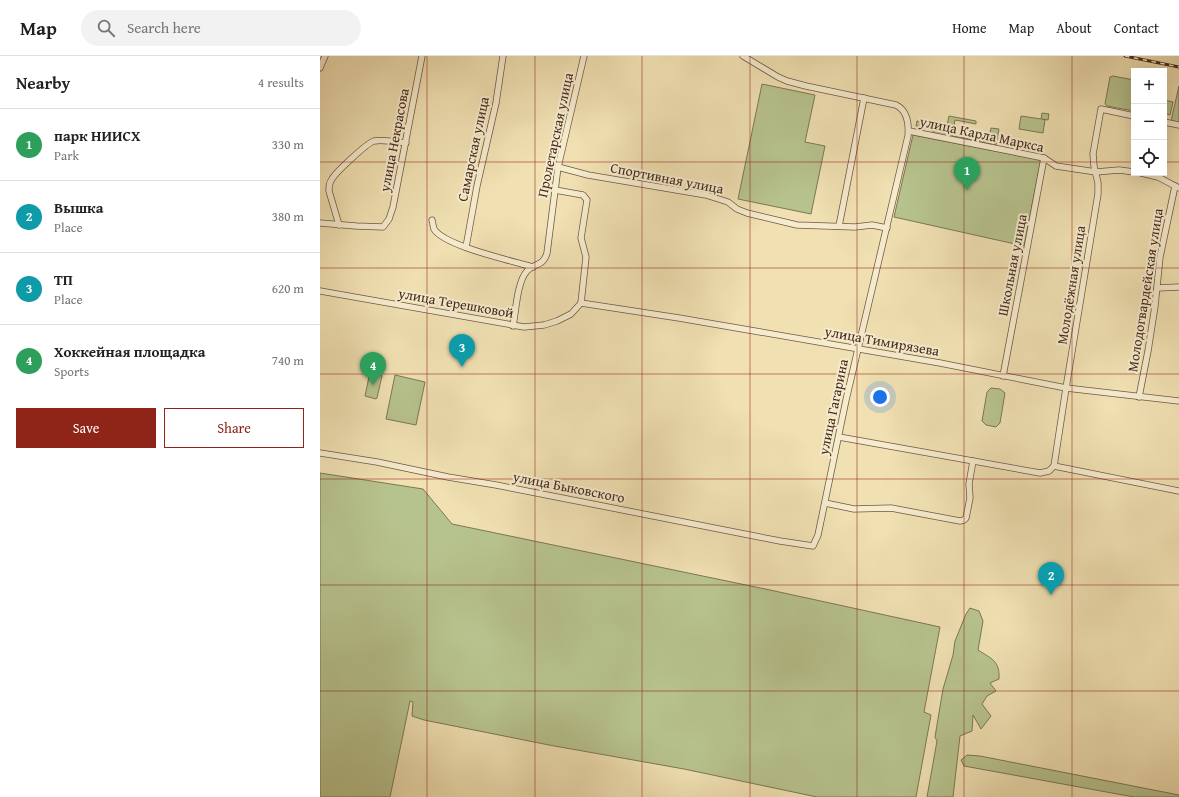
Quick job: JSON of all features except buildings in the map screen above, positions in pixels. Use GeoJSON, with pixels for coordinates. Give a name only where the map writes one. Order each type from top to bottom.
{"type":"FeatureCollection","features":[{"type":"Feature","properties":{"kind":"street"},"geometry":{"type":"LineString","coordinates":[[320,68],[325,56]]}},
{"type":"Feature","properties":{"kind":"street","name":"улица Некрасова"},"geometry":{"type":"LineString","coordinates":[[339,225],[383,226],[389,219],[393,207],[406,143],[422,56]]}},
{"type":"Feature","properties":{"kind":"street","name":"Самарская улица"},"geometry":{"type":"LineString","coordinates":[[466,247],[477,186],[496,103],[504,56]]}},
{"type":"Feature","properties":{"kind":"street","name":"Пролетарская улица"},"geometry":{"type":"LineString","coordinates":[[513,326],[522,280],[527,271],[544,260],[547,253],[558,167],[584,56]]}},
{"type":"Feature","properties":{"kind":"street","name":"улица Карла Маркса"},"geometry":{"type":"LineString","coordinates":[[744,56],[787,81],[899,106],[907,118],[909,131],[1044,158],[1056,166],[1096,172],[1119,170],[1131,172]]}},
{"type":"Feature","properties":{"kind":"street"},"geometry":{"type":"LineString","coordinates":[[839,226],[864,98]]}},
{"type":"Feature","properties":{"kind":"street","name":"Молодёжная улица"},"geometry":{"type":"LineString","coordinates":[[1054,466],[1098,194],[1093,154],[1101,109],[1131,115]]}},
{"type":"Feature","properties":{"kind":"street"},"geometry":{"type":"LineString","coordinates":[[1167,123],[1179,125]]}},
{"type":"Feature","properties":{"kind":"street","name":"улица Гагарина"},"geometry":{"type":"LineString","coordinates":[[813,546],[818,536],[858,349],[909,131]]}},
{"type":"Feature","properties":{"kind":"street"},"geometry":{"type":"LineString","coordinates":[[320,223],[339,225],[329,191],[331,179],[338,171],[371,143],[376,141],[406,143]]}},
{"type":"Feature","properties":{"kind":"street","name":"Школьная улица"},"geometry":{"type":"LineString","coordinates":[[1003,376],[1044,158]]}},
{"type":"Feature","properties":{"kind":"street","name":"Спортивная улица"},"geometry":{"type":"LineString","coordinates":[[558,167],[588,175],[706,195],[728,202],[737,209],[747,213],[797,225],[855,227],[872,225],[886,228]]}},
{"type":"Feature","properties":{"kind":"street"},"geometry":{"type":"LineString","coordinates":[[1154,176],[1177,187]]}},
{"type":"Feature","properties":{"kind":"street","name":"Молодогвардейская улица"},"geometry":{"type":"LineString","coordinates":[[1139,397],[1148,351],[1160,257],[1177,187]]}},
{"type":"Feature","properties":{"kind":"street"},"geometry":{"type":"LineString","coordinates":[[555,190],[583,195],[587,200],[581,238],[586,254],[581,303]]}},
{"type":"Feature","properties":{"kind":"street"},"geometry":{"type":"LineString","coordinates":[[432,220],[434,230],[446,239],[466,247],[532,267]]}},
{"type":"Feature","properties":{"kind":"street"},"geometry":{"type":"LineString","coordinates":[[1157,288],[1179,287]]}},
{"type":"Feature","properties":{"kind":"street","name":"улица Терешковой"},"geometry":{"type":"LineString","coordinates":[[320,291],[524,328],[557,321],[571,314],[581,303]]}},
{"type":"Feature","properties":{"kind":"street","name":"улица Тимирязева"},"geometry":{"type":"LineString","coordinates":[[581,303],[679,318],[940,363],[1066,388],[1179,401]]}},
{"type":"Feature","properties":{"kind":"street"},"geometry":{"type":"LineString","coordinates":[[839,437],[1040,473],[1049,471],[1054,466],[1179,491]]}},
{"type":"Feature","properties":{"kind":"street","name":"улица Быковского"},"geometry":{"type":"LineString","coordinates":[[320,453],[377,462],[780,541],[813,546]]}},
{"type":"Feature","properties":{"kind":"street"},"geometry":{"type":"LineString","coordinates":[[825,503],[854,509],[891,508],[960,521],[964,520],[966,518],[970,498],[968,484],[973,461]]}},
{"type":"Feature","properties":{"kind":"green space"},"geometry":{"type":"Polygon","coordinates":[[[1113,76],[1131,79],[1131,110],[1107,106],[1105,104],[1110,77],[1113,76]]]}},
{"type":"Feature","properties":{"kind":"green space"},"geometry":{"type":"Polygon","coordinates":[[[762,84],[815,95],[805,142],[825,146],[811,214],[738,199],[762,84]]]}},
{"type":"Feature","properties":{"kind":"green space"},"geometry":{"type":"Polygon","coordinates":[[[1179,86],[1179,123],[1171,121],[1179,86]]]}},
{"type":"Feature","properties":{"kind":"green space"},"geometry":{"type":"Polygon","coordinates":[[[1167,101],[1173,102],[1170,115],[1167,114],[1167,101]]]}},
{"type":"Feature","properties":{"kind":"green space"},"geometry":{"type":"Polygon","coordinates":[[[1042,113],[1049,114],[1048,120],[1042,119],[1045,120],[1043,133],[1019,129],[1021,116],[1041,119],[1042,113]]]}},
{"type":"Feature","properties":{"kind":"green space"},"geometry":{"type":"Polygon","coordinates":[[[949,116],[976,121],[976,124],[955,120],[952,136],[988,142],[991,128],[999,129],[996,145],[994,145],[995,137],[992,137],[991,144],[935,134],[931,129],[916,126],[917,121],[947,126],[949,116]]]}},
{"type":"Feature","properties":{"kind":"green space"},"geometry":{"type":"Polygon","coordinates":[[[913,135],[1041,160],[1024,246],[894,217],[913,135]]]}},
{"type":"Feature","properties":{"kind":"green space"},"geometry":{"type":"Polygon","coordinates":[[[370,372],[379,373],[382,376],[376,399],[365,396],[370,372]]]}},
{"type":"Feature","properties":{"kind":"green space"},"geometry":{"type":"Polygon","coordinates":[[[395,375],[425,382],[416,425],[386,419],[395,375]]]}},
{"type":"Feature","properties":{"kind":"green space"},"geometry":{"type":"Polygon","coordinates":[[[991,388],[1000,389],[1005,393],[1000,423],[996,427],[986,425],[982,421],[987,392],[991,388]]]}},
{"type":"Feature","properties":{"kind":"green space"},"geometry":{"type":"Polygon","coordinates":[[[320,473],[423,489],[452,524],[940,627],[924,712],[931,715],[916,797],[817,797],[684,769],[549,745],[424,720],[412,716],[413,702],[410,701],[390,797],[320,797],[320,473]]]}},
{"type":"Feature","properties":{"kind":"green space"},"geometry":{"type":"Polygon","coordinates":[[[970,608],[979,611],[983,621],[978,650],[994,661],[999,673],[999,679],[990,683],[996,691],[987,696],[982,704],[991,716],[981,729],[973,715],[972,731],[960,736],[953,797],[927,797],[937,741],[935,737],[943,689],[953,655],[955,641],[970,608]]]}},
{"type":"Feature","properties":{"kind":"green space"},"geometry":{"type":"Polygon","coordinates":[[[967,755],[980,756],[1179,795],[1179,797],[1134,797],[964,766],[961,760],[967,755]]]}},
{"type":"Feature","properties":{"kind":"railway"},"geometry":{"type":"LineString","coordinates":[[1125,56],[1179,67]]}},
{"type":"Feature","properties":{"kind":"place","name":"парк НИИСХ"},"geometry":{"type":"Point","coordinates":[967,190]}},
{"type":"Feature","properties":{"kind":"place","name":"ТП"},"geometry":{"type":"Point","coordinates":[462,367]}},
{"type":"Feature","properties":{"kind":"place","name":"Хоккейная площадка"},"geometry":{"type":"Point","coordinates":[373,385]}},
{"type":"Feature","properties":{"kind":"place","name":"Вышка"},"geometry":{"type":"Point","coordinates":[1051,595]}}]}
